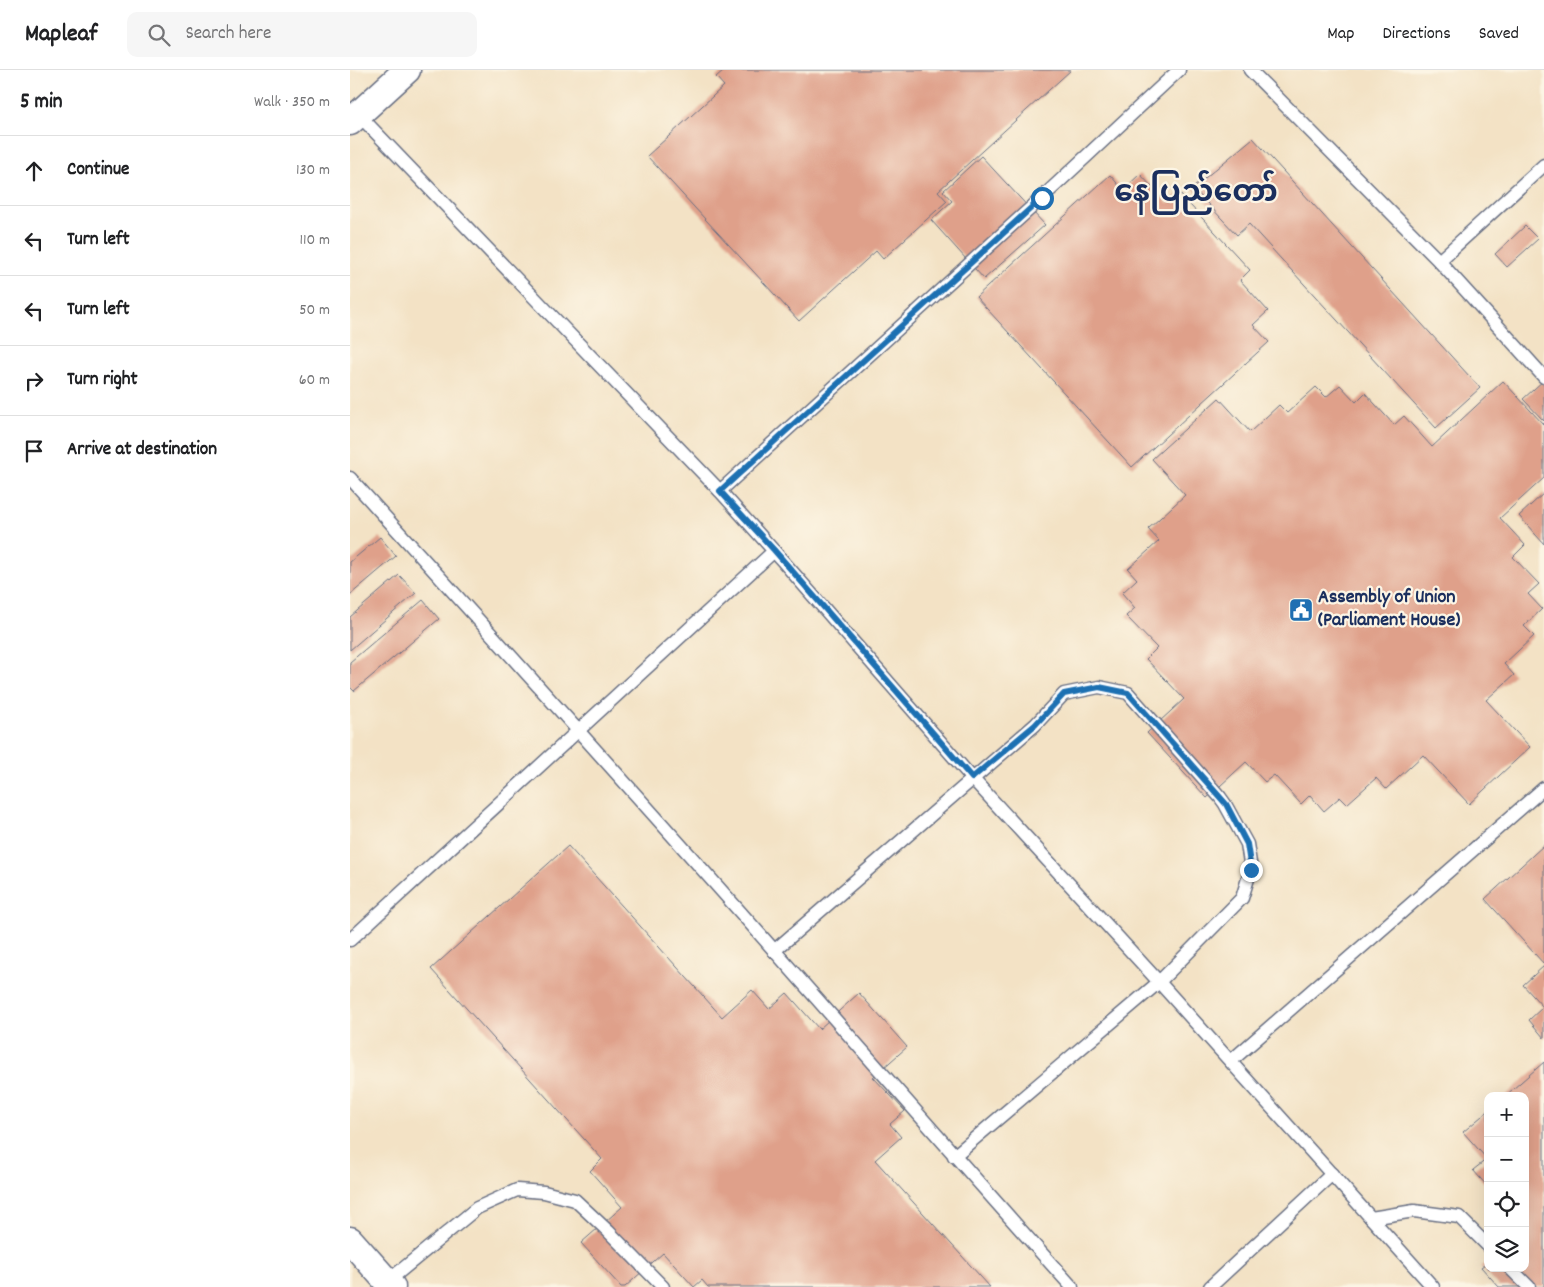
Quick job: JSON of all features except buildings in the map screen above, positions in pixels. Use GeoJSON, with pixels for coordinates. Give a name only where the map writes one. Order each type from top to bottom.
{"type":"FeatureCollection","features":[{"type":"Feature","properties":{"kind":"street"},"geometry":{"type":"LineString","coordinates":[[354,118],[407,70]]}},
{"type":"Feature","properties":{"kind":"street"},"geometry":{"type":"LineString","coordinates":[[350,1240],[390,1284]]}},
{"type":"Feature","properties":{"kind":"lane"},"geometry":{"type":"LineString","coordinates":[[720,491],[1042,198],[1179,70]]}},
{"type":"Feature","properties":{"kind":"lane"},"geometry":{"type":"LineString","coordinates":[[1250,70],[1439,261],[1544,377]]}},
{"type":"Feature","properties":{"kind":"lane"},"geometry":{"type":"LineString","coordinates":[[354,118],[720,491],[774,550],[972,778],[1160,982],[1433,1287]]}},
{"type":"Feature","properties":{"kind":"lane"},"geometry":{"type":"LineString","coordinates":[[1439,261],[1544,165]]}},
{"type":"Feature","properties":{"kind":"lane"},"geometry":{"type":"LineString","coordinates":[[350,478],[578,730],[1072,1287]]}},
{"type":"Feature","properties":{"kind":"lane"},"geometry":{"type":"LineString","coordinates":[[350,940],[774,550]]}},
{"type":"Feature","properties":{"kind":"lane"},"geometry":{"type":"LineString","coordinates":[[774,951],[1035,725],[1064,694],[1099,687],[1128,693],[1226,804],[1247,844],[1251,870],[1242,898],[1160,982],[954,1156]]}},
{"type":"Feature","properties":{"kind":"lane"},"geometry":{"type":"LineString","coordinates":[[1231,1061],[1544,788]]}},
{"type":"Feature","properties":{"kind":"lane"},"geometry":{"type":"LineString","coordinates":[[1210,1287],[1332,1174]]}},
{"type":"Feature","properties":{"kind":"lane"},"geometry":{"type":"LineString","coordinates":[[390,1284],[477,1208],[517,1190],[544,1192],[575,1200],[663,1287]]}},
{"type":"Feature","properties":{"kind":"lane"},"geometry":{"type":"LineString","coordinates":[[1371,1218],[1414,1212],[1459,1217],[1484,1242]]}},
{"type":"Feature","properties":{"kind":"lane"},"geometry":{"type":"LineString","coordinates":[[1514,1272],[1529,1287]]}},
{"type":"Feature","properties":{"kind":"place","name":"Assembly of Union (Parliament House)"},"geometry":{"type":"Point","coordinates":[1301,610]}},
{"type":"Feature","properties":{"kind":"district","name":"နေပြည်တော်"},"geometry":{"type":"Point","coordinates":[1196,195]}},
{"type":"Feature","properties":{"kind":"route"},"geometry":{"type":"LineString","coordinates":[[1042,198],[720,491],[774,550],[972,778],[1035,725],[1064,694],[1099,687],[1128,693],[1226,804],[1247,844],[1251,870]]}}]}
